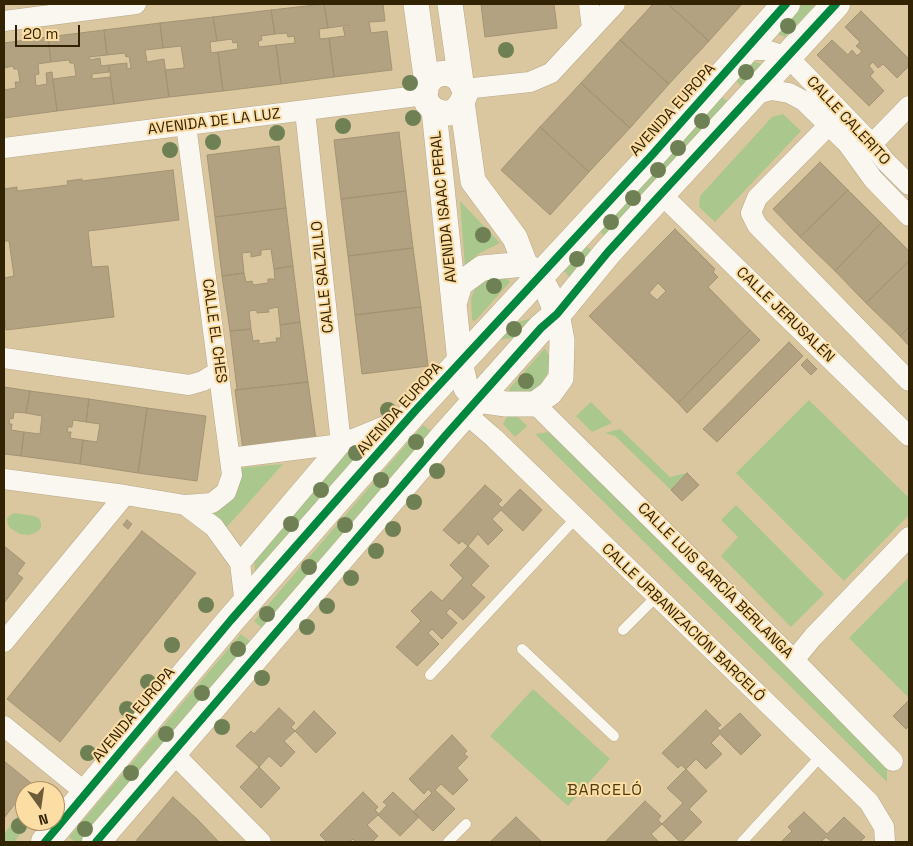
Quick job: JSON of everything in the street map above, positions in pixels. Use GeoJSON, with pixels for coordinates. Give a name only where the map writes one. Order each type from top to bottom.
{"type":"FeatureCollection","features":[{"type":"Feature","properties":{"kind":"main road","name":"AVENIDA EUROPA"},"geometry":{"type":"LineString","coordinates":[[45,842],[244,604],[460,362],[532,270],[652,155],[786,4]]}},
{"type":"Feature","properties":{"kind":"main road"},"geometry":{"type":"LineString","coordinates":[[96,842],[471,407],[541,328],[557,314],[608,252],[836,4]]}},
{"type":"Feature","properties":{"kind":"street"},"geometry":{"type":"LineString","coordinates":[[4,20],[136,4]]}},
{"type":"Feature","properties":{"kind":"street","name":"AVENIDA ISAAC PERAL"},"geometry":{"type":"LineString","coordinates":[[416,4],[460,362],[471,407]]}},
{"type":"Feature","properties":{"kind":"street","name":"AVENIDA ISAAC PERAL"},"geometry":{"type":"LineString","coordinates":[[450,4],[473,181],[515,238],[532,270],[549,294],[557,314],[562,340],[561,378],[550,393],[535,404]]}},
{"type":"Feature","properties":{"kind":"street"},"geometry":{"type":"LineString","coordinates":[[589,4],[592,28]]}},
{"type":"Feature","properties":{"kind":"street"},"geometry":{"type":"LineString","coordinates":[[462,91],[530,82],[551,73],[614,4]]}},
{"type":"Feature","properties":{"kind":"street"},"geometry":{"type":"LineString","coordinates":[[745,50],[766,50],[788,57]]}},
{"type":"Feature","properties":{"kind":"street","name":"CALLE CALERITO"},"geometry":{"type":"LineString","coordinates":[[788,57],[909,185]]}},
{"type":"Feature","properties":{"kind":"street"},"geometry":{"type":"LineString","coordinates":[[439,74],[455,76],[462,91],[457,109],[450,113],[442,113],[428,96],[432,78],[439,74]]}},
{"type":"Feature","properties":{"kind":"street","name":"CALLE CALERITO"},"geometry":{"type":"LineString","coordinates":[[752,95],[771,90],[789,93],[804,101],[847,143],[874,179],[909,216]]}},
{"type":"Feature","properties":{"kind":"street","name":"AVENIDA DE LA LUZ"},"geometry":{"type":"LineString","coordinates":[[4,148],[428,96]]}},
{"type":"Feature","properties":{"kind":"street"},"geometry":{"type":"LineString","coordinates":[[872,144],[909,106]]}},
{"type":"Feature","properties":{"kind":"street","name":"CALLE SALZILLO"},"geometry":{"type":"LineString","coordinates":[[305,111],[341,444]]}},
{"type":"Feature","properties":{"kind":"street","name":"CALLE EL CHES"},"geometry":{"type":"LineString","coordinates":[[185,505],[212,503],[226,492],[232,475],[186,125]]}},
{"type":"Feature","properties":{"kind":"street"},"geometry":{"type":"LineString","coordinates":[[828,125],[757,198],[751,213],[757,225],[909,381]]}},
{"type":"Feature","properties":{"kind":"street","name":"CALLE JERUSALÉN"},"geometry":{"type":"LineString","coordinates":[[661,194],[909,436]]}},
{"type":"Feature","properties":{"kind":"street"},"geometry":{"type":"LineString","coordinates":[[454,304],[460,284],[482,268],[532,270]]}},
{"type":"Feature","properties":{"kind":"street"},"geometry":{"type":"LineString","coordinates":[[4,358],[189,385],[203,381],[219,370]]}},
{"type":"Feature","properties":{"kind":"street"},"geometry":{"type":"LineString","coordinates":[[471,407],[535,404]]}},
{"type":"Feature","properties":{"kind":"street","name":"CALLE LUIS GARCÍA BERLANGA"},"geometry":{"type":"LineString","coordinates":[[535,404],[794,660],[893,761]]}},
{"type":"Feature","properties":{"kind":"street","name":"CALLE URBANIZACIÓN BARCELÓ"},"geometry":{"type":"LineString","coordinates":[[471,407],[494,438],[575,519],[869,802],[884,827],[885,842]]}},
{"type":"Feature","properties":{"kind":"street"},"geometry":{"type":"LineString","coordinates":[[230,458],[341,444],[413,414]]}},
{"type":"Feature","properties":{"kind":"street"},"geometry":{"type":"LineString","coordinates":[[240,563],[341,444]]}},
{"type":"Feature","properties":{"kind":"street"},"geometry":{"type":"LineString","coordinates":[[4,479],[185,505],[214,527],[240,563],[244,604]]}},
{"type":"Feature","properties":{"kind":"street"},"geometry":{"type":"LineString","coordinates":[[4,642],[125,495]]}},
{"type":"Feature","properties":{"kind":"street"},"geometry":{"type":"LineString","coordinates":[[794,660],[813,637],[909,537]]}},
{"type":"Feature","properties":{"kind":"street"},"geometry":{"type":"LineString","coordinates":[[4,726],[86,794]]}},
{"type":"Feature","properties":{"kind":"street"},"geometry":{"type":"LineString","coordinates":[[173,753],[262,842]]}},
{"type":"Feature","properties":{"kind":"lane"},"geometry":{"type":"LineString","coordinates":[[430,675],[575,519]]}},
{"type":"Feature","properties":{"kind":"lane"},"geometry":{"type":"LineString","coordinates":[[623,630],[656,597]]}},
{"type":"Feature","properties":{"kind":"lane"},"geometry":{"type":"LineString","coordinates":[[522,648],[614,736]]}},
{"type":"Feature","properties":{"kind":"lane"},"geometry":{"type":"LineString","coordinates":[[742,842],[822,756]]}},
{"type":"Feature","properties":{"kind":"lane"},"geometry":{"type":"LineString","coordinates":[[448,842],[466,824]]}},
{"type":"Feature","properties":{"kind":"green space"},"geometry":{"type":"Polygon","coordinates":[[[801,4],[816,4],[785,37],[775,33],[801,4]]]}},
{"type":"Feature","properties":{"kind":"green space"},"geometry":{"type":"Polygon","coordinates":[[[751,61],[762,64],[742,87],[733,78],[751,61]]]}},
{"type":"Feature","properties":{"kind":"green space"},"geometry":{"type":"Polygon","coordinates":[[[719,94],[728,102],[606,237],[597,229],[719,94]]]}},
{"type":"Feature","properties":{"kind":"green space"},"geometry":{"type":"Polygon","coordinates":[[[783,114],[801,131],[715,222],[699,207],[700,196],[772,117],[783,114]]]}},
{"type":"Feature","properties":{"kind":"green space"},"geometry":{"type":"Polygon","coordinates":[[[460,201],[500,243],[478,254],[465,268],[460,201]]]}},
{"type":"Feature","properties":{"kind":"green space"},"geometry":{"type":"Polygon","coordinates":[[[583,243],[592,251],[570,277],[561,269],[583,243]]]}},
{"type":"Feature","properties":{"kind":"green space"},"geometry":{"type":"Polygon","coordinates":[[[501,278],[508,279],[510,282],[475,321],[472,320],[471,298],[475,289],[482,283],[501,278]]]}},
{"type":"Feature","properties":{"kind":"green space"},"geometry":{"type":"Polygon","coordinates":[[[532,318],[513,338],[498,340],[515,323],[532,318]]]}},
{"type":"Feature","properties":{"kind":"green space"},"geometry":{"type":"Polygon","coordinates":[[[545,348],[550,363],[545,382],[527,394],[511,393],[509,389],[545,348]]]}},
{"type":"Feature","properties":{"kind":"green space"},"geometry":{"type":"Polygon","coordinates":[[[809,400],[909,498],[909,515],[844,581],[736,473],[809,400]]]}},
{"type":"Feature","properties":{"kind":"green space"},"geometry":{"type":"Polygon","coordinates":[[[591,402],[612,423],[592,432],[576,416],[591,402]]]}},
{"type":"Feature","properties":{"kind":"green space"},"geometry":{"type":"Polygon","coordinates":[[[511,410],[527,426],[515,437],[503,424],[511,410]]]}},
{"type":"Feature","properties":{"kind":"green space"},"geometry":{"type":"Polygon","coordinates":[[[423,425],[432,432],[262,628],[254,621],[423,425]]]}},
{"type":"Feature","properties":{"kind":"green space"},"geometry":{"type":"Polygon","coordinates":[[[620,429],[670,477],[687,473],[671,490],[615,436],[605,433],[620,429]]]}},
{"type":"Feature","properties":{"kind":"green space"},"geometry":{"type":"Polygon","coordinates":[[[549,432],[887,765],[887,782],[535,434],[549,432]]]}},
{"type":"Feature","properties":{"kind":"green space"},"geometry":{"type":"Polygon","coordinates":[[[368,446],[255,575],[254,556],[344,452],[355,447],[368,446]]]}},
{"type":"Feature","properties":{"kind":"green space"},"geometry":{"type":"Polygon","coordinates":[[[283,464],[226,528],[207,509],[239,468],[283,464]]]}},
{"type":"Feature","properties":{"kind":"green space"},"geometry":{"type":"Polygon","coordinates":[[[736,505],[824,594],[791,627],[721,556],[738,537],[721,520],[736,505]]]}},
{"type":"Feature","properties":{"kind":"green space"},"geometry":{"type":"Polygon","coordinates":[[[15,513],[39,518],[41,528],[29,535],[20,534],[8,525],[7,519],[15,513]]]}},
{"type":"Feature","properties":{"kind":"green space"},"geometry":{"type":"Polygon","coordinates":[[[909,577],[909,698],[849,638],[909,577]]]}},
{"type":"Feature","properties":{"kind":"green space"},"geometry":{"type":"Polygon","coordinates":[[[241,634],[251,642],[82,842],[75,842],[69,837],[241,634]]]}},
{"type":"Feature","properties":{"kind":"green space"},"geometry":{"type":"Polygon","coordinates":[[[533,689],[610,759],[568,806],[490,736],[533,689]]]}},
{"type":"Feature","properties":{"kind":"green space"},"geometry":{"type":"Polygon","coordinates":[[[15,820],[15,831],[23,831],[14,842],[4,842],[4,834],[15,820]]]}},
{"type":"Feature","properties":{"kind":"building"},"geometry":{"type":"Polygon","coordinates":[[[324,4],[328,28],[319,29],[320,39],[329,38],[334,77],[281,84],[276,45],[295,43],[294,36],[288,37],[287,33],[275,34],[271,10],[324,4]]]}},
{"type":"Feature","properties":{"kind":"building"},"geometry":{"type":"Polygon","coordinates":[[[324,4],[383,4],[385,21],[369,22],[371,33],[387,31],[392,70],[334,77],[329,38],[345,36],[343,27],[349,27],[349,25],[328,28],[324,4]]]}},
{"type":"Feature","properties":{"kind":"building"},"geometry":{"type":"Polygon","coordinates":[[[481,4],[554,4],[557,28],[485,37],[481,4]]]}},
{"type":"Feature","properties":{"kind":"building"},"geometry":{"type":"Polygon","coordinates":[[[653,4],[668,4],[709,41],[669,84],[620,40],[653,4]]]}},
{"type":"Feature","properties":{"kind":"building"},"geometry":{"type":"Polygon","coordinates":[[[668,4],[742,4],[709,41],[668,4]]]}},
{"type":"Feature","properties":{"kind":"building"},"geometry":{"type":"Polygon","coordinates":[[[271,10],[275,34],[261,36],[262,40],[258,41],[259,47],[276,45],[281,84],[223,91],[218,52],[238,49],[237,42],[233,43],[232,39],[217,41],[213,17],[271,10]]]}},
{"type":"Feature","properties":{"kind":"building"},"geometry":{"type":"Polygon","coordinates":[[[861,11],[909,59],[909,66],[897,78],[883,64],[878,68],[873,62],[869,66],[874,72],[870,76],[884,91],[869,106],[817,55],[832,40],[848,55],[852,50],[857,56],[862,51],[856,46],[860,42],[845,27],[861,11]]]}},
{"type":"Feature","properties":{"kind":"building"},"geometry":{"type":"Polygon","coordinates":[[[213,17],[217,41],[210,42],[211,53],[218,52],[223,91],[169,97],[165,70],[184,68],[184,65],[181,46],[163,48],[160,23],[213,17]]]}},
{"type":"Feature","properties":{"kind":"building"},"geometry":{"type":"Polygon","coordinates":[[[160,23],[163,48],[145,50],[147,62],[164,59],[169,97],[114,104],[109,65],[127,63],[127,69],[131,68],[129,56],[126,57],[125,53],[107,55],[104,30],[160,23]]]}},
{"type":"Feature","properties":{"kind":"building"},"geometry":{"type":"Polygon","coordinates":[[[104,30],[107,55],[89,57],[90,60],[100,58],[101,66],[109,65],[109,72],[92,74],[92,79],[110,77],[114,104],[57,111],[53,79],[76,76],[74,63],[70,63],[69,60],[51,62],[48,37],[104,30]]]}},
{"type":"Feature","properties":{"kind":"building"},"geometry":{"type":"Polygon","coordinates":[[[48,37],[51,62],[38,64],[39,74],[35,75],[36,86],[47,84],[46,73],[52,72],[57,111],[4,118],[4,90],[16,88],[15,82],[20,82],[18,69],[14,69],[13,66],[4,68],[4,43],[48,37]]]}},
{"type":"Feature","properties":{"kind":"building"},"geometry":{"type":"Polygon","coordinates":[[[620,40],[669,84],[630,128],[581,83],[620,40]]]}},
{"type":"Feature","properties":{"kind":"building"},"geometry":{"type":"Polygon","coordinates":[[[581,83],[630,128],[589,172],[540,127],[581,83]]]}},
{"type":"Feature","properties":{"kind":"building"},"geometry":{"type":"Polygon","coordinates":[[[540,127],[589,172],[550,215],[501,170],[540,127]]]}},
{"type":"Feature","properties":{"kind":"building"},"geometry":{"type":"Polygon","coordinates":[[[399,132],[406,191],[341,199],[334,140],[399,132]]]}},
{"type":"Feature","properties":{"kind":"building"},"geometry":{"type":"Polygon","coordinates":[[[279,146],[286,208],[215,217],[207,155],[279,146]]]}},
{"type":"Feature","properties":{"kind":"building"},"geometry":{"type":"Polygon","coordinates":[[[820,162],[848,190],[800,237],[773,209],[820,162]]]}},
{"type":"Feature","properties":{"kind":"building"},"geometry":{"type":"Polygon","coordinates":[[[173,170],[179,220],[88,231],[92,267],[108,266],[114,317],[6,330],[4,278],[14,276],[9,241],[4,241],[4,189],[17,187],[17,191],[68,185],[67,181],[82,179],[82,181],[173,170]]]}},
{"type":"Feature","properties":{"kind":"building"},"geometry":{"type":"Polygon","coordinates":[[[848,190],[881,223],[835,271],[800,237],[848,190]]]}},
{"type":"Feature","properties":{"kind":"building"},"geometry":{"type":"Polygon","coordinates":[[[406,191],[413,248],[348,256],[341,199],[406,191]]]}},
{"type":"Feature","properties":{"kind":"building"},"geometry":{"type":"Polygon","coordinates":[[[286,208],[293,266],[274,269],[271,249],[261,250],[261,255],[251,257],[251,252],[242,253],[244,273],[222,276],[215,217],[286,208]]]}},
{"type":"Feature","properties":{"kind":"building"},"geometry":{"type":"Polygon","coordinates":[[[881,223],[909,251],[909,261],[866,303],[835,271],[881,223]]]}},
{"type":"Feature","properties":{"kind":"building"},"geometry":{"type":"Polygon","coordinates":[[[675,229],[715,269],[713,272],[718,277],[708,287],[750,330],[678,403],[589,316],[675,229]],[[658,283],[649,293],[657,300],[666,291],[658,283]]]}},
{"type":"Feature","properties":{"kind":"building"},"geometry":{"type":"Polygon","coordinates":[[[413,248],[421,307],[355,315],[348,256],[413,248]]]}},
{"type":"Feature","properties":{"kind":"building"},"geometry":{"type":"Polygon","coordinates":[[[909,261],[909,327],[900,336],[866,303],[909,261]]]}},
{"type":"Feature","properties":{"kind":"building"},"geometry":{"type":"Polygon","coordinates":[[[293,266],[300,322],[280,325],[278,307],[268,309],[269,312],[257,313],[257,310],[249,311],[251,329],[230,331],[222,276],[244,273],[246,282],[252,281],[253,285],[268,283],[268,279],[275,279],[274,269],[293,266]]]}},
{"type":"Feature","properties":{"kind":"building"},"geometry":{"type":"Polygon","coordinates":[[[421,307],[428,366],[362,374],[355,315],[421,307]]]}},
{"type":"Feature","properties":{"kind":"building"},"geometry":{"type":"Polygon","coordinates":[[[300,322],[308,382],[235,390],[237,389],[230,331],[251,329],[253,341],[259,340],[259,344],[277,342],[276,338],[281,338],[280,325],[300,322]]]}},
{"type":"Feature","properties":{"kind":"building"},"geometry":{"type":"Polygon","coordinates":[[[909,327],[909,346],[900,336],[909,327]]]}},
{"type":"Feature","properties":{"kind":"building"},"geometry":{"type":"Polygon","coordinates":[[[750,330],[760,340],[687,413],[678,403],[750,330]]]}},
{"type":"Feature","properties":{"kind":"building"},"geometry":{"type":"Polygon","coordinates":[[[789,342],[803,356],[717,442],[703,429],[789,342]]]}},
{"type":"Feature","properties":{"kind":"building"},"geometry":{"type":"Polygon","coordinates":[[[807,359],[817,369],[811,375],[801,365],[807,359]]]}},
{"type":"Feature","properties":{"kind":"building"},"geometry":{"type":"Polygon","coordinates":[[[308,382],[316,440],[243,450],[235,390],[308,382]]]}},
{"type":"Feature","properties":{"kind":"building"},"geometry":{"type":"Polygon","coordinates":[[[4,387],[30,391],[26,413],[14,412],[13,419],[10,418],[9,424],[12,424],[11,430],[24,432],[21,456],[4,454],[4,387]]]}},
{"type":"Feature","properties":{"kind":"building"},"geometry":{"type":"Polygon","coordinates":[[[30,391],[89,399],[86,422],[73,420],[72,427],[68,427],[67,432],[71,432],[70,438],[83,440],[80,464],[21,456],[24,432],[40,434],[42,416],[26,413],[30,391]]]}},
{"type":"Feature","properties":{"kind":"building"},"geometry":{"type":"Polygon","coordinates":[[[89,399],[147,408],[138,473],[80,464],[83,440],[97,442],[100,424],[86,422],[89,399]]]}},
{"type":"Feature","properties":{"kind":"building"},"geometry":{"type":"Polygon","coordinates":[[[147,408],[206,416],[197,481],[138,473],[147,408]]]}},
{"type":"Feature","properties":{"kind":"building"},"geometry":{"type":"Polygon","coordinates":[[[687,473],[699,485],[682,501],[671,490],[687,473]]]}},
{"type":"Feature","properties":{"kind":"building"},"geometry":{"type":"Polygon","coordinates":[[[485,485],[502,500],[498,504],[502,508],[520,489],[542,510],[523,531],[501,510],[492,519],[503,530],[488,545],[478,534],[468,546],[462,541],[459,544],[443,530],[485,485]]]}},
{"type":"Feature","properties":{"kind":"building"},"geometry":{"type":"Polygon","coordinates":[[[127,520],[132,524],[128,529],[123,525],[127,520]]]}},
{"type":"Feature","properties":{"kind":"building"},"geometry":{"type":"Polygon","coordinates":[[[142,531],[196,573],[60,742],[7,699],[142,531]]]}},
{"type":"Feature","properties":{"kind":"building"},"geometry":{"type":"Polygon","coordinates":[[[4,546],[25,563],[17,574],[23,578],[4,603],[4,546]]]}},
{"type":"Feature","properties":{"kind":"building"},"geometry":{"type":"Polygon","coordinates":[[[468,546],[489,566],[471,585],[485,597],[463,620],[450,608],[446,613],[457,623],[442,639],[432,629],[428,633],[439,644],[417,666],[396,647],[421,621],[411,611],[431,591],[442,601],[463,578],[450,565],[468,546]]]}},
{"type":"Feature","properties":{"kind":"building"},"geometry":{"type":"Polygon","coordinates":[[[909,700],[909,726],[906,729],[893,716],[909,700]]]}},
{"type":"Feature","properties":{"kind":"building"},"geometry":{"type":"Polygon","coordinates":[[[279,708],[295,723],[291,727],[295,731],[284,741],[295,752],[281,767],[269,756],[259,767],[236,746],[251,731],[254,734],[279,708]]]}},
{"type":"Feature","properties":{"kind":"building"},"geometry":{"type":"Polygon","coordinates":[[[706,710],[721,725],[717,728],[720,731],[740,713],[761,735],[741,755],[720,734],[711,743],[722,754],[706,769],[696,759],[686,769],[681,765],[678,768],[662,753],[706,710]]]}},
{"type":"Feature","properties":{"kind":"building"},"geometry":{"type":"Polygon","coordinates":[[[314,711],[336,733],[316,753],[295,731],[314,711]]]}},
{"type":"Feature","properties":{"kind":"building"},"geometry":{"type":"Polygon","coordinates":[[[452,735],[467,751],[464,754],[468,757],[457,768],[468,780],[453,795],[441,784],[435,790],[455,809],[433,831],[413,812],[432,793],[428,789],[424,794],[409,779],[452,735]]]}},
{"type":"Feature","properties":{"kind":"building"},"geometry":{"type":"Polygon","coordinates":[[[4,761],[29,781],[15,781],[15,804],[4,818],[4,761]]]}},
{"type":"Feature","properties":{"kind":"building"},"geometry":{"type":"Polygon","coordinates":[[[259,767],[280,788],[261,808],[240,787],[259,767]]]}},
{"type":"Feature","properties":{"kind":"building"},"geometry":{"type":"Polygon","coordinates":[[[686,769],[707,791],[689,809],[702,822],[680,842],[662,824],[683,803],[667,788],[686,769]]]}},
{"type":"Feature","properties":{"kind":"building"},"geometry":{"type":"Polygon","coordinates":[[[363,792],[378,807],[375,810],[379,814],[387,805],[383,802],[393,792],[419,817],[400,836],[378,815],[367,825],[378,836],[372,842],[356,842],[353,839],[350,842],[327,842],[320,835],[363,792]]]}},
{"type":"Feature","properties":{"kind":"building"},"geometry":{"type":"Polygon","coordinates":[[[173,797],[197,819],[219,842],[135,842],[173,797]]]}},
{"type":"Feature","properties":{"kind":"building"},"geometry":{"type":"Polygon","coordinates":[[[645,801],[661,816],[658,820],[662,824],[651,834],[659,842],[605,842],[645,801]]]}},
{"type":"Feature","properties":{"kind":"building"},"geometry":{"type":"Polygon","coordinates":[[[804,812],[827,834],[844,817],[865,837],[860,842],[832,842],[826,837],[821,842],[781,842],[792,831],[788,827],[804,812]]]}},
{"type":"Feature","properties":{"kind":"building"},"geometry":{"type":"Polygon","coordinates":[[[516,817],[542,842],[490,842],[516,817]]]}},
{"type":"Feature","properties":{"kind":"cycle path"},"geometry":{"type":"LineString","coordinates":[[45,842],[231,620],[415,411],[652,155],[786,4]]}},
{"type":"Feature","properties":{"kind":"cycle path"},"geometry":{"type":"LineString","coordinates":[[96,842],[445,436],[541,328],[557,314],[608,252],[836,4]]}},
{"type":"Feature","properties":{"kind":"district","name":"BARCELÓ"},"geometry":{"type":"Point","coordinates":[605,791]}}]}
